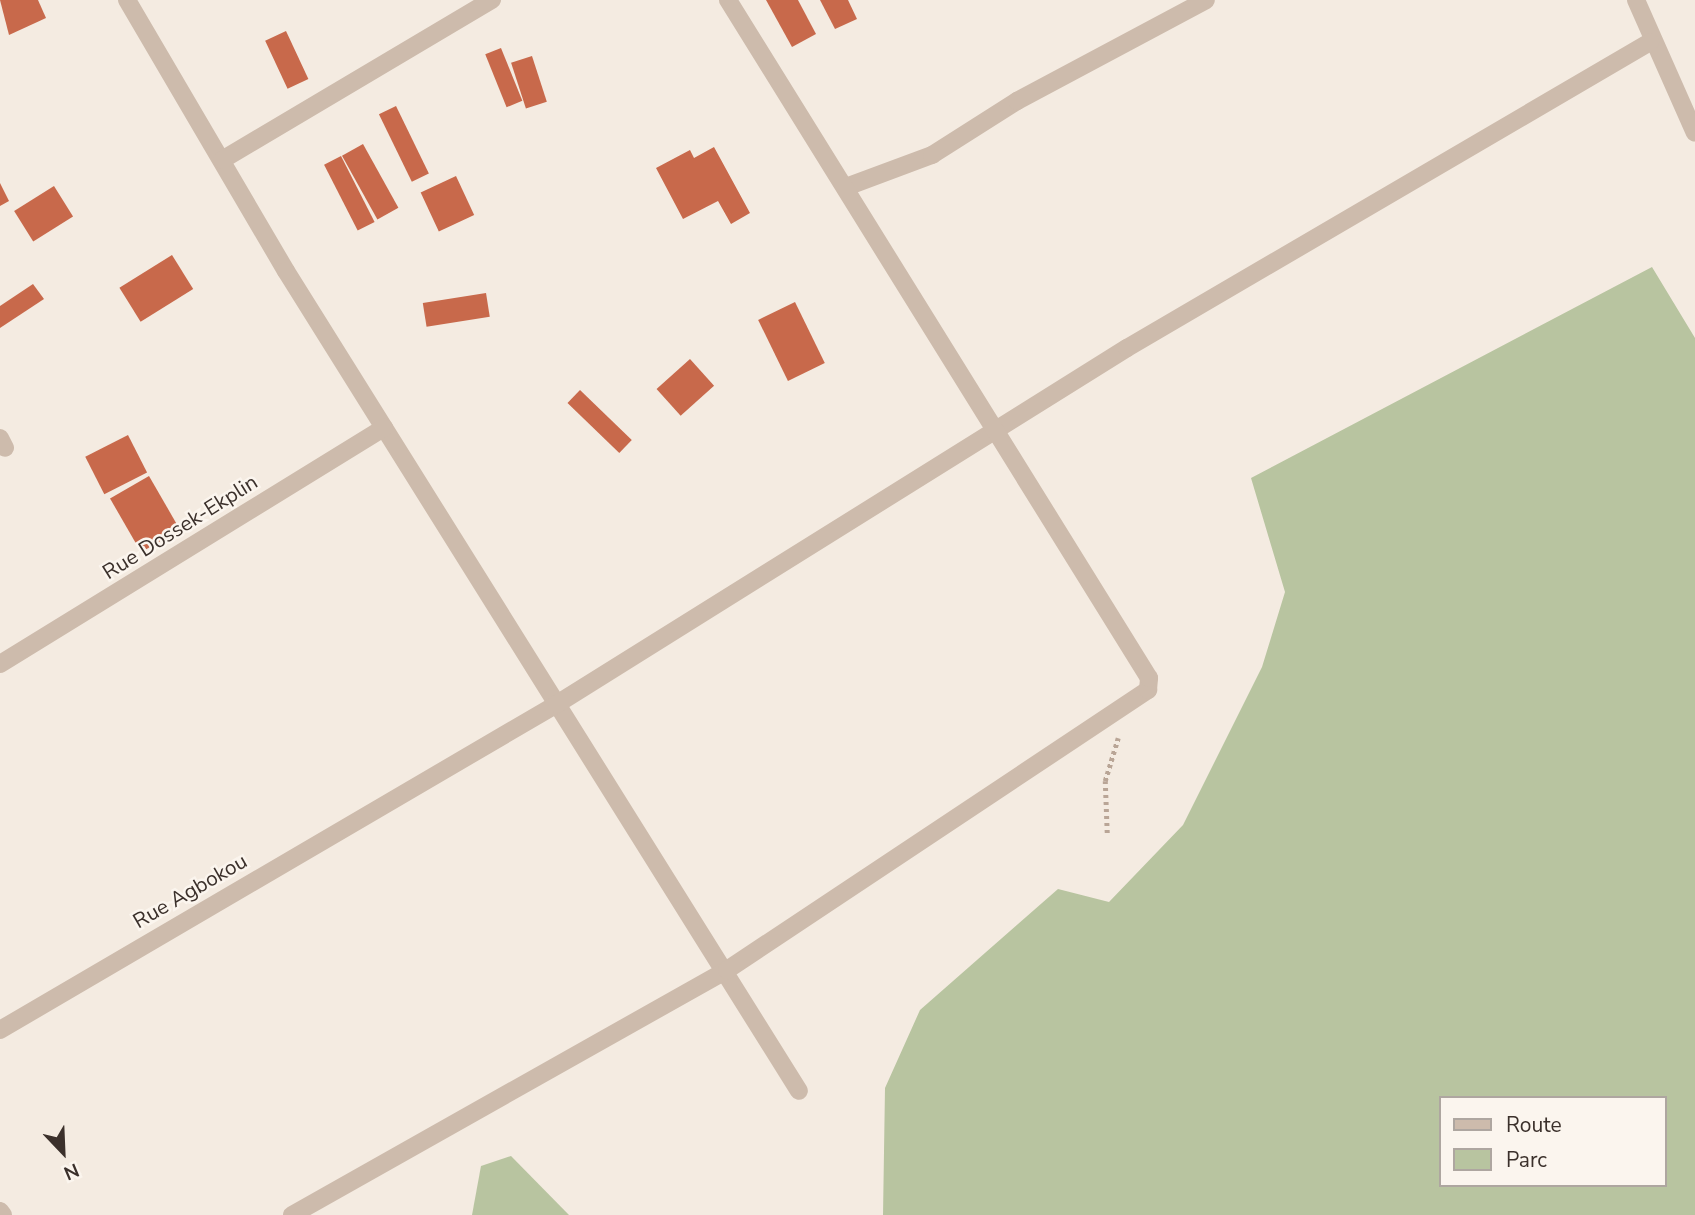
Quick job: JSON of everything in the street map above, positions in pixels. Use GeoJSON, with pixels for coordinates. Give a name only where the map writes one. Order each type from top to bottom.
{"type":"FeatureCollection","features":[{"type":"Feature","properties":{"kind":"street"},"geometry":{"type":"LineString","coordinates":[[127,0],[383,428],[556,704],[632,833],[727,970],[799,1091]]}},
{"type":"Feature","properties":{"kind":"street"},"geometry":{"type":"LineString","coordinates":[[222,160],[492,0]]}},
{"type":"Feature","properties":{"kind":"street"},"geometry":{"type":"LineString","coordinates":[[292,1215],[727,970],[1129,708],[1148,690],[1149,678],[846,187],[727,0]]}},
{"type":"Feature","properties":{"kind":"street"},"geometry":{"type":"LineString","coordinates":[[846,187],[932,155],[1017,101],[1206,0]]}},
{"type":"Feature","properties":{"kind":"street"},"geometry":{"type":"LineString","coordinates":[[1636,0],[1650,42],[1695,133]]}},
{"type":"Feature","properties":{"kind":"street","name":"Rue Agbokou"},"geometry":{"type":"LineString","coordinates":[[0,1030],[556,704],[995,429],[1650,42]]}},
{"type":"Feature","properties":{"kind":"street","name":"Rue Dossek-Ekplin"},"geometry":{"type":"LineString","coordinates":[[0,664],[383,428]]}},
{"type":"Feature","properties":{"kind":"street"},"geometry":{"type":"LineString","coordinates":[[0,1210],[3,1215]]}},
{"type":"Feature","properties":{"kind":"path"},"geometry":{"type":"LineString","coordinates":[[1107,833],[1105,781],[1129,708]]}},
{"type":"Feature","properties":{"kind":"green space"},"geometry":{"type":"Polygon","coordinates":[[[1652,267],[1695,338],[1695,1215],[883,1215],[885,1088],[920,1010],[1058,889],[1109,902],[1183,825],[1262,667],[1285,592],[1251,478],[1652,267]]]}},
{"type":"Feature","properties":{"kind":"green space"},"geometry":{"type":"Polygon","coordinates":[[[511,1156],[569,1215],[472,1215],[481,1166],[511,1156]]]}},
{"type":"Feature","properties":{"kind":"building"},"geometry":{"type":"Polygon","coordinates":[[[0,0],[38,0],[46,18],[9,35],[0,0]]]}},
{"type":"Feature","properties":{"kind":"building"},"geometry":{"type":"Polygon","coordinates":[[[766,0],[798,0],[816,34],[792,47],[766,0]]]}},
{"type":"Feature","properties":{"kind":"building"},"geometry":{"type":"Polygon","coordinates":[[[820,0],[848,0],[857,19],[835,29],[820,0]]]}},
{"type":"Feature","properties":{"kind":"building"},"geometry":{"type":"Polygon","coordinates":[[[286,31],[308,79],[288,89],[265,41],[286,31]]]}},
{"type":"Feature","properties":{"kind":"building"},"geometry":{"type":"Polygon","coordinates":[[[501,48],[522,101],[507,107],[485,54],[501,48]]]}},
{"type":"Feature","properties":{"kind":"building"},"geometry":{"type":"Polygon","coordinates":[[[532,56],[547,102],[526,108],[511,63],[532,56]]]}},
{"type":"Feature","properties":{"kind":"building"},"geometry":{"type":"Polygon","coordinates":[[[396,106],[429,173],[412,182],[379,114],[396,106]]]}},
{"type":"Feature","properties":{"kind":"building"},"geometry":{"type":"Polygon","coordinates":[[[363,144],[398,208],[377,219],[342,156],[363,144]]]}},
{"type":"Feature","properties":{"kind":"building"},"geometry":{"type":"Polygon","coordinates":[[[714,147],[750,213],[731,224],[718,201],[683,219],[656,168],[690,150],[694,158],[714,147]]]}},
{"type":"Feature","properties":{"kind":"building"},"geometry":{"type":"Polygon","coordinates":[[[341,156],[375,222],[358,231],[324,165],[341,156]]]}},
{"type":"Feature","properties":{"kind":"building"},"geometry":{"type":"Polygon","coordinates":[[[456,176],[474,215],[439,231],[421,192],[456,176]]]}},
{"type":"Feature","properties":{"kind":"building"},"geometry":{"type":"Polygon","coordinates":[[[0,183],[9,201],[0,206],[0,183]]]}},
{"type":"Feature","properties":{"kind":"building"},"geometry":{"type":"Polygon","coordinates":[[[54,186],[73,217],[33,241],[14,211],[54,186]]]}},
{"type":"Feature","properties":{"kind":"building"},"geometry":{"type":"Polygon","coordinates":[[[172,255],[193,289],[141,322],[119,288],[172,255]]]}},
{"type":"Feature","properties":{"kind":"building"},"geometry":{"type":"Polygon","coordinates":[[[33,284],[44,299],[0,328],[0,306],[33,284]]]}},
{"type":"Feature","properties":{"kind":"building"},"geometry":{"type":"Polygon","coordinates":[[[486,293],[490,317],[427,327],[423,303],[486,293]]]}},
{"type":"Feature","properties":{"kind":"building"},"geometry":{"type":"Polygon","coordinates":[[[795,302],[825,363],[788,381],[758,320],[795,302]]]}},
{"type":"Feature","properties":{"kind":"building"},"geometry":{"type":"Polygon","coordinates":[[[690,359],[714,386],[681,416],[657,389],[690,359]]]}},
{"type":"Feature","properties":{"kind":"building"},"geometry":{"type":"Polygon","coordinates":[[[580,390],[632,440],[619,453],[567,403],[580,390]]]}},
{"type":"Feature","properties":{"kind":"building"},"geometry":{"type":"Polygon","coordinates":[[[128,435],[147,472],[104,494],[85,457],[128,435]]]}},
{"type":"Feature","properties":{"kind":"building"},"geometry":{"type":"Polygon","coordinates":[[[149,476],[180,530],[141,552],[110,498],[149,476]]]}}]}
